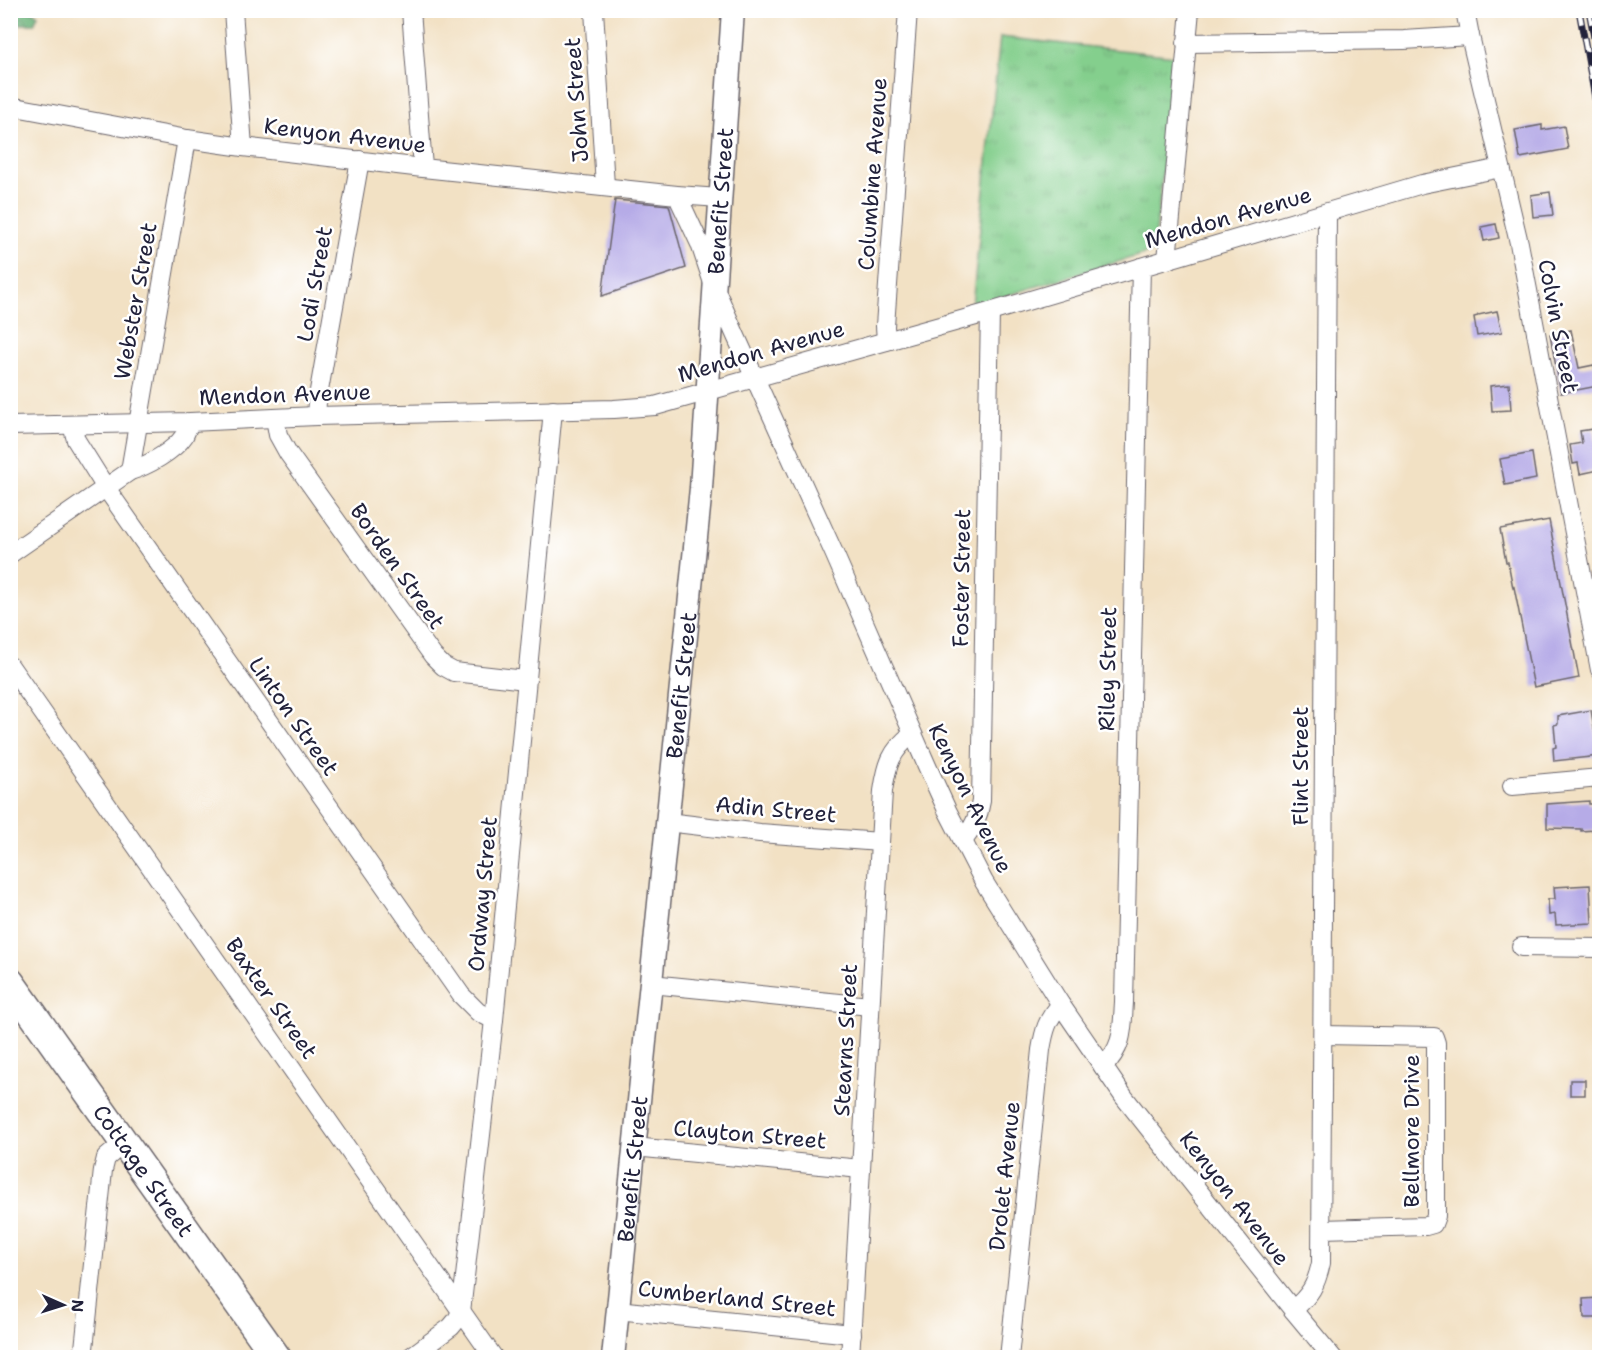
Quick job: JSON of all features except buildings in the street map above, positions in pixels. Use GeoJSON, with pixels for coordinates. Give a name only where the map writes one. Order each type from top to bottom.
{"type":"FeatureCollection","features":[{"type":"Feature","properties":{"kind":"main road","name":"Cottage Street"},"geometry":{"type":"LineString","coordinates":[[10,982],[275,1356]]}},
{"type":"Feature","properties":{"kind":"street"},"geometry":{"type":"LineString","coordinates":[[233,10],[243,147]]}},
{"type":"Feature","properties":{"kind":"street"},"geometry":{"type":"LineString","coordinates":[[411,10],[423,168]]}},
{"type":"Feature","properties":{"kind":"street","name":"John Street"},"geometry":{"type":"LineString","coordinates":[[594,10],[605,186]]}},
{"type":"Feature","properties":{"kind":"street","name":"Benefit Street"},"geometry":{"type":"LineString","coordinates":[[613,1358],[701,488],[733,10]]}},
{"type":"Feature","properties":{"kind":"street","name":"Columbine Avenue"},"geometry":{"type":"LineString","coordinates":[[886,341],[908,10]]}},
{"type":"Feature","properties":{"kind":"street"},"geometry":{"type":"LineString","coordinates":[[1167,260],[1190,10]]}},
{"type":"Feature","properties":{"kind":"street","name":"Colvin Street"},"geometry":{"type":"LineString","coordinates":[[1465,10],[1519,243],[1599,670]]}},
{"type":"Feature","properties":{"kind":"street"},"geometry":{"type":"LineString","coordinates":[[1186,43],[1404,40],[1470,36]]}},
{"type":"Feature","properties":{"kind":"street","name":"Kenyon Avenue"},"geometry":{"type":"LineString","coordinates":[[10,106],[187,139],[243,147],[720,198]]}},
{"type":"Feature","properties":{"kind":"street","name":"Webster Street"},"geometry":{"type":"LineString","coordinates":[[130,471],[187,139]]}},
{"type":"Feature","properties":{"kind":"street","name":"Lodi Street"},"geometry":{"type":"LineString","coordinates":[[316,416],[360,160]]}},
{"type":"Feature","properties":{"kind":"street","name":"Mendon Avenue"},"geometry":{"type":"LineString","coordinates":[[10,426],[614,409],[655,405],[990,312],[1422,184],[1501,168]]}},
{"type":"Feature","properties":{"kind":"street","name":"Kenyon Avenue"},"geometry":{"type":"LineString","coordinates":[[677,195],[700,243],[714,286],[834,553],[912,734],[984,882],[1061,1005],[1124,1097],[1333,1358]]}},
{"type":"Feature","properties":{"kind":"street","name":"Flint Street"},"geometry":{"type":"LineString","coordinates":[[1293,1310],[1306,1299],[1313,1288],[1321,1263],[1327,213]]}},
{"type":"Feature","properties":{"kind":"street","name":"Riley Street"},"geometry":{"type":"LineString","coordinates":[[1103,1067],[1115,1054],[1120,1043],[1124,1002],[1141,267]]}},
{"type":"Feature","properties":{"kind":"street","name":"Foster Street"},"geometry":{"type":"LineString","coordinates":[[963,841],[971,831],[981,801],[990,312]]}},
{"type":"Feature","properties":{"kind":"street","name":"Ordway Street"},"geometry":{"type":"LineString","coordinates":[[461,1312],[494,1020],[553,410]]}},
{"type":"Feature","properties":{"kind":"street","name":"Borden Street"},"geometry":{"type":"LineString","coordinates":[[275,418],[278,435],[288,453],[433,656],[443,666],[454,672],[526,680]]}},
{"type":"Feature","properties":{"kind":"street"},"geometry":{"type":"LineString","coordinates":[[10,554],[130,471],[143,467],[164,454],[183,437],[190,422]]}},
{"type":"Feature","properties":{"kind":"street","name":"Linton Street"},"geometry":{"type":"LineString","coordinates":[[72,425],[75,440],[106,488],[461,995],[478,1012],[494,1020]]}},
{"type":"Feature","properties":{"kind":"street","name":"Baxter Street"},"geometry":{"type":"LineString","coordinates":[[10,666],[494,1358]]}},
{"type":"Feature","properties":{"kind":"street","name":"Stearns Street"},"geometry":{"type":"LineString","coordinates":[[850,1358],[883,791],[889,762],[894,751],[912,734]]}},
{"type":"Feature","properties":{"kind":"street"},"geometry":{"type":"LineString","coordinates":[[1512,786],[1599,778]]}},
{"type":"Feature","properties":{"kind":"street","name":"Adin Street"},"geometry":{"type":"LineString","coordinates":[[667,822],[760,833],[880,842]]}},
{"type":"Feature","properties":{"kind":"street"},"geometry":{"type":"LineString","coordinates":[[1521,947],[1599,948]]}},
{"type":"Feature","properties":{"kind":"street"},"geometry":{"type":"LineString","coordinates":[[651,984],[870,1006]]}},
{"type":"Feature","properties":{"kind":"street","name":"Drolet Avenue"},"geometry":{"type":"LineString","coordinates":[[1010,1358],[1043,1035],[1052,1013],[1061,1005]]}},
{"type":"Feature","properties":{"kind":"street","name":"Bellmore Drive"},"geometry":{"type":"LineString","coordinates":[[1322,1229],[1426,1226],[1433,1224],[1436,1216],[1436,1043],[1434,1037],[1323,1035]]}},
{"type":"Feature","properties":{"kind":"street"},"geometry":{"type":"LineString","coordinates":[[83,1358],[103,1170],[106,1158],[125,1142]]}},
{"type":"Feature","properties":{"kind":"street","name":"Clayton Street"},"geometry":{"type":"LineString","coordinates":[[634,1147],[861,1168]]}},
{"type":"Feature","properties":{"kind":"street","name":"Cumberland Street"},"geometry":{"type":"LineString","coordinates":[[618,1310],[852,1334]]}},
{"type":"Feature","properties":{"kind":"street"},"geometry":{"type":"LineString","coordinates":[[409,1358],[451,1328],[461,1312]]}},
{"type":"Feature","properties":{"kind":"green space"},"geometry":{"type":"Polygon","coordinates":[[[10,11],[33,11],[38,15],[34,24],[18,24],[11,19],[10,11]]]}},
{"type":"Feature","properties":{"kind":"green space"},"geometry":{"type":"Polygon","coordinates":[[[1000,37],[1175,56],[1154,251],[972,306],[1000,37]]]}},
{"type":"Feature","properties":{"kind":"railway"},"geometry":{"type":"LineString","coordinates":[[1579,10],[1600,125]]}},
{"type":"Feature","properties":{"kind":"railway"},"geometry":{"type":"LineString","coordinates":[[1589,10],[1600,70]]}}]}
